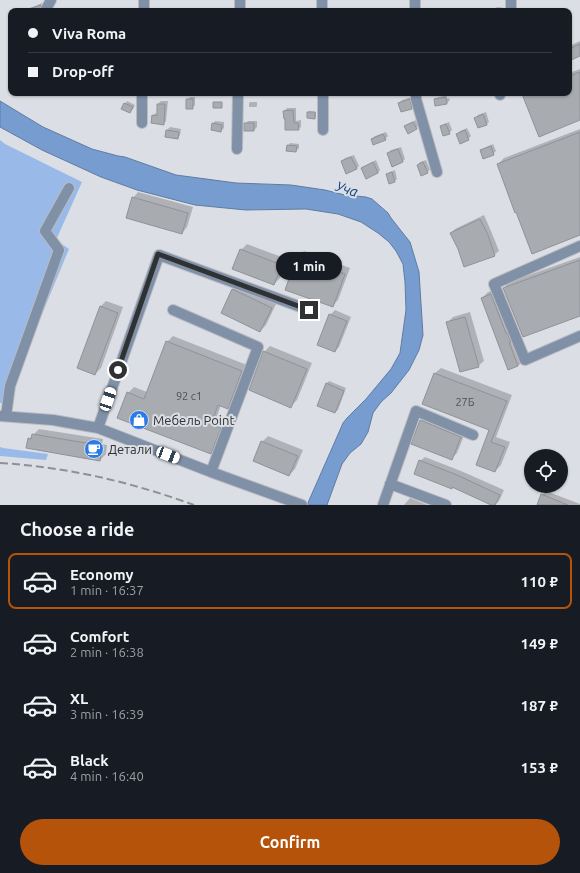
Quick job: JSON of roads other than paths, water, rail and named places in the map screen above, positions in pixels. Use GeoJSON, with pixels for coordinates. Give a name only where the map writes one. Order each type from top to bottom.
{"type":"FeatureCollection","features":[{"type":"Feature","properties":{"kind":"street"},"geometry":{"type":"LineString","coordinates":[[142,96],[142,123]]}},
{"type":"Feature","properties":{"kind":"street"},"geometry":{"type":"LineString","coordinates":[[237,149],[238,96]]}},
{"type":"Feature","properties":{"kind":"street"},"geometry":{"type":"LineString","coordinates":[[323,96],[323,130]]}},
{"type":"Feature","properties":{"kind":"street"},"geometry":{"type":"LineString","coordinates":[[416,96],[437,172]]}},
{"type":"Feature","properties":{"kind":"street"},"geometry":{"type":"LineString","coordinates":[[69,188],[45,231],[59,250],[10,386],[3,416],[53,420],[98,428],[211,472],[302,505]]}},
{"type":"Feature","properties":{"kind":"street"},"geometry":{"type":"LineString","coordinates":[[580,246],[494,284],[525,360],[580,336]]}},
{"type":"Feature","properties":{"kind":"street"},"geometry":{"type":"LineString","coordinates":[[98,428],[158,254],[309,310]]}},
{"type":"Feature","properties":{"kind":"street"},"geometry":{"type":"LineString","coordinates":[[173,310],[258,347],[211,472]]}},
{"type":"Feature","properties":{"kind":"street"},"geometry":{"type":"LineString","coordinates":[[383,505],[416,411],[473,435]]}},
{"type":"Feature","properties":{"kind":"street"},"geometry":{"type":"LineString","coordinates":[[390,484],[446,505]]}},
{"type":"Feature","properties":{"kind":"railway"},"geometry":{"type":"LineString","coordinates":[[0,463],[50,468],[98,477],[147,489],[194,505]]}},
{"type":"Feature","properties":{"kind":"place","name":"Мебель Point"},"geometry":{"type":"Point","coordinates":[139,420]}},
{"type":"Feature","properties":{"kind":"place","name":"Детали"},"geometry":{"type":"Point","coordinates":[94,449]}},
{"type":"Feature","properties":{"kind":"water label","name":"Уча"},"geometry":{"type":"Point","coordinates":[347,189]}}]}
